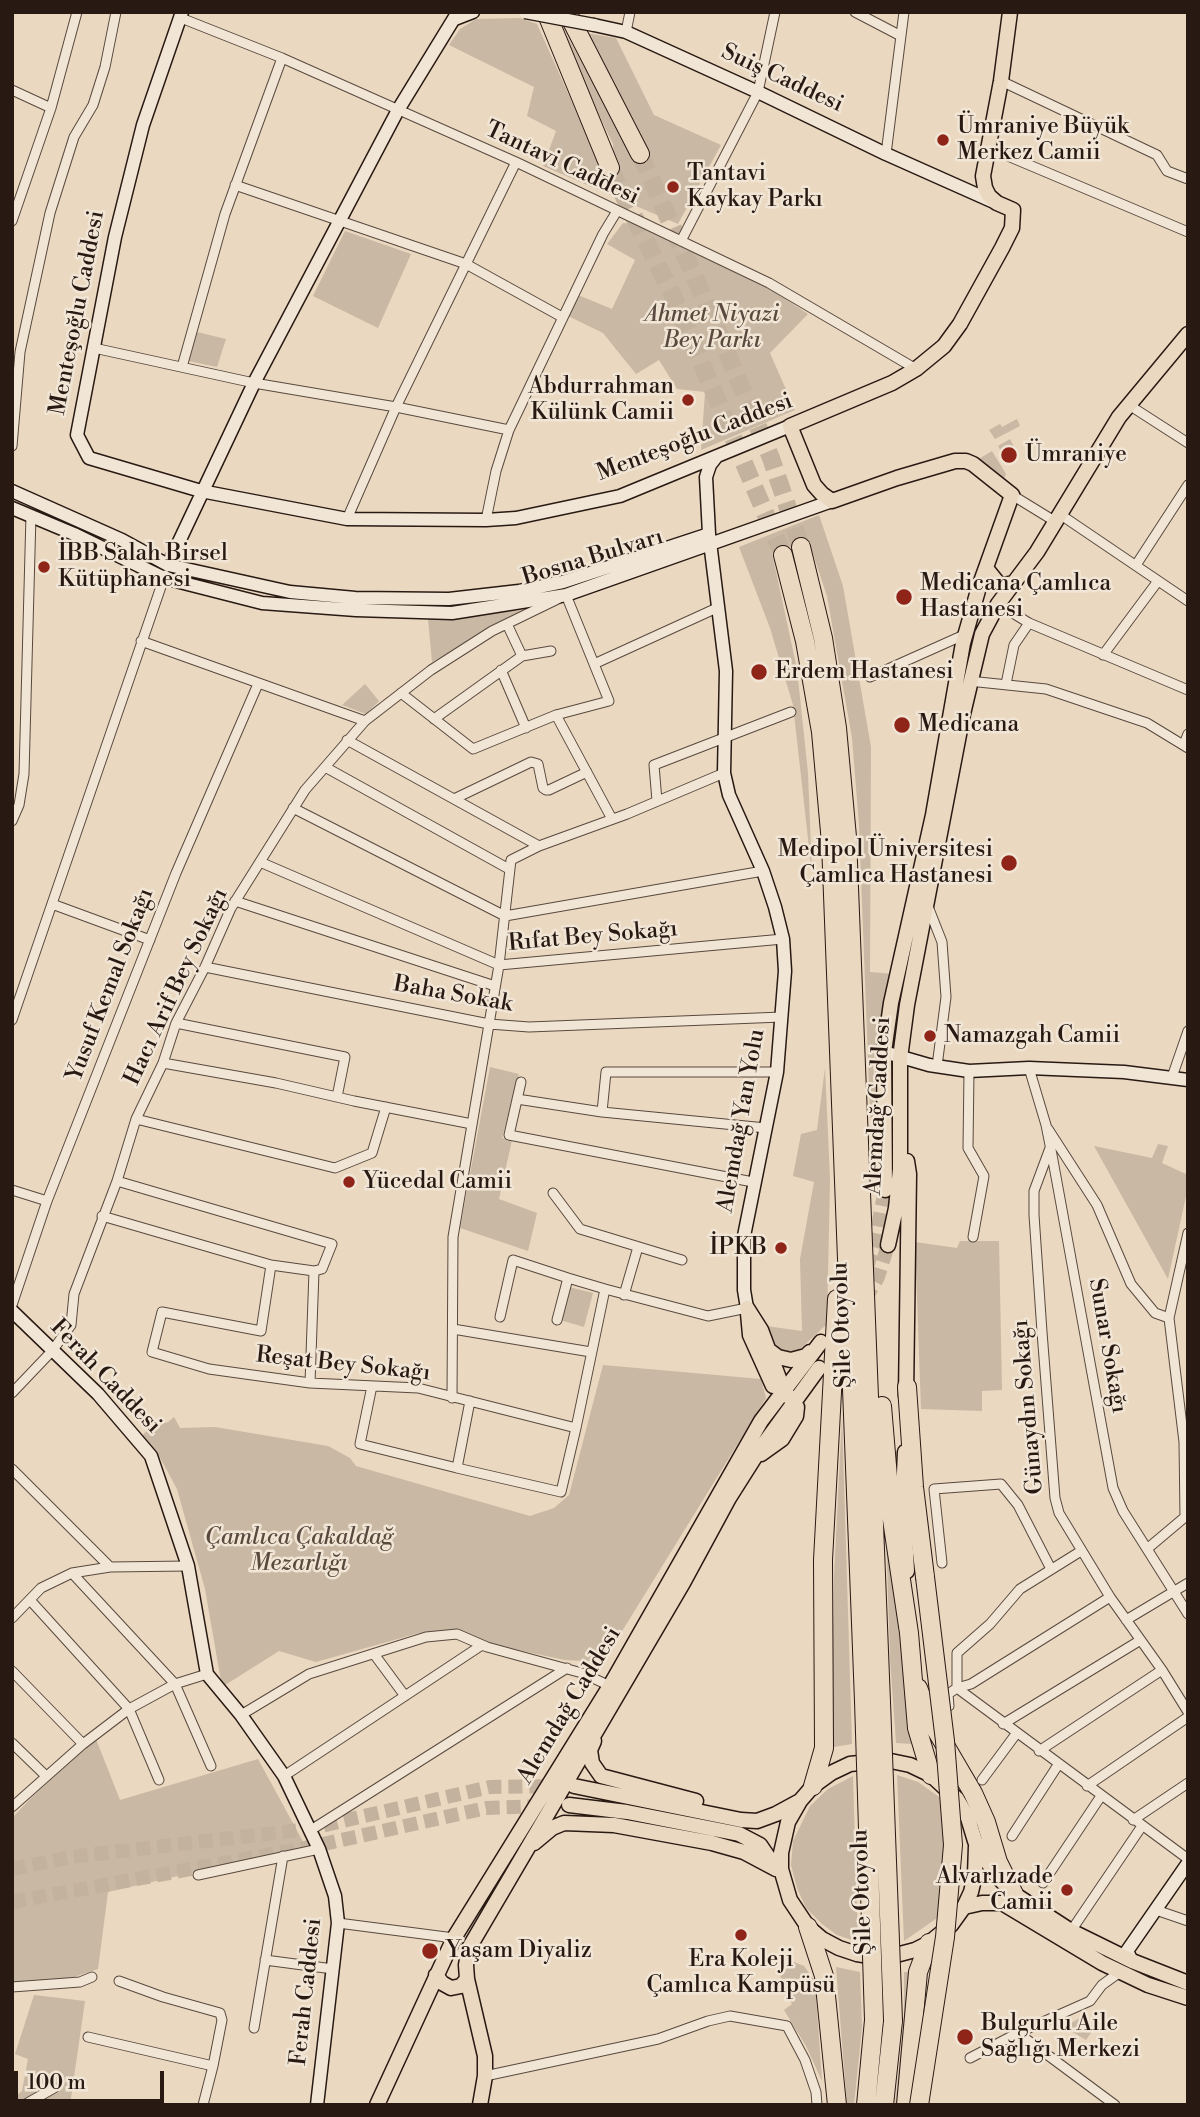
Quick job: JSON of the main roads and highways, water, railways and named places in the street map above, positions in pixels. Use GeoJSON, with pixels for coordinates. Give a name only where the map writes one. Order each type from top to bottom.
{"type":"FeatureCollection","features":[{"type":"Feature","properties":{"kind":"highway"},"geometry":{"type":"LineString","coordinates":[[546,12],[610,168]]}},
{"type":"Feature","properties":{"kind":"highway"},"geometry":{"type":"LineString","coordinates":[[567,12],[639,154]]}},
{"type":"Feature","properties":{"kind":"highway","name":"Şile Otoyolu"},"geometry":{"type":"LineString","coordinates":[[801,547],[823,638],[837,728],[846,824],[866,1278],[874,2020],[866,2105]]}},
{"type":"Feature","properties":{"kind":"highway","name":"Şile Otoyolu"},"geometry":{"type":"LineString","coordinates":[[783,555],[805,641],[821,732],[831,843],[842,1145],[872,1701],[893,2021],[884,2105]]}},
{"type":"Feature","properties":{"kind":"highway"},"geometry":{"type":"LineString","coordinates":[[813,1786],[824,1748],[823,1560],[835,1361],[842,1145]]}},
{"type":"Feature","properties":{"kind":"highway"},"geometry":{"type":"LineString","coordinates":[[866,1278],[876,1343],[891,1513],[914,1677],[917,1728],[931,1775]]}},
{"type":"Feature","properties":{"kind":"highway"},"geometry":{"type":"LineString","coordinates":[[907,1387],[914,1486],[946,1752],[953,1845],[947,1925],[919,2105]]}},
{"type":"Feature","properties":{"kind":"highway"},"geometry":{"type":"LineString","coordinates":[[914,1677],[932,1723],[986,1822],[998,1862],[1014,1894]]}},
{"type":"Feature","properties":{"kind":"highway"},"geometry":{"type":"LineString","coordinates":[[808,1927],[824,1976],[836,2101]]}},
{"type":"Feature","properties":{"kind":"highway"},"geometry":{"type":"LineString","coordinates":[[906,2105],[918,1972],[929,1943]]}},
{"type":"Feature","properties":{"kind":"main road","name":"Suiş Caddesi"},"geometry":{"type":"LineString","coordinates":[[1010,12],[984,176],[985,188],[997,203],[1013,210]]}},
{"type":"Feature","properties":{"kind":"main road","name":"Menteşoğlu Caddesi"},"geometry":{"type":"LineString","coordinates":[[832,501],[814,485],[790,426],[877,391],[916,369],[944,345],[960,324],[1012,228],[1013,210]]}},
{"type":"Feature","properties":{"kind":"main road"},"geometry":{"type":"LineString","coordinates":[[963,681],[982,634],[999,604],[1058,518],[1119,417],[1187,336]]}},
{"type":"Feature","properties":{"kind":"main road","name":"Bosna Bulvarı"},"geometry":{"type":"LineString","coordinates":[[832,501],[955,461],[973,464],[1012,495]]}},
{"type":"Feature","properties":{"kind":"main road","name":"Alemdağ Caddesi"},"geometry":{"type":"LineString","coordinates":[[888,1245],[896,1208],[900,1169],[900,1058],[963,681],[966,634],[976,597],[1012,495]]}},
{"type":"Feature","properties":{"kind":"main road"},"geometry":{"type":"LineString","coordinates":[[986,568],[998,583],[1014,583]]}},
{"type":"Feature","properties":{"kind":"main road"},"geometry":{"type":"LineString","coordinates":[[976,597],[980,594],[991,594],[999,604]]}},
{"type":"Feature","properties":{"kind":"main road","name":"Alemdağ Caddesi"},"geometry":{"type":"LineString","coordinates":[[885,1190],[884,1052],[891,1003],[963,681]]}},
{"type":"Feature","properties":{"kind":"main road"},"geometry":{"type":"LineString","coordinates":[[900,1118],[909,1174],[903,1494],[909,1633]]}},
{"type":"Feature","properties":{"kind":"main road"},"geometry":{"type":"LineString","coordinates":[[761,1421],[772,1396],[772,1385],[750,1335],[747,1308],[761,1330],[783,1390],[794,1401],[819,1368]]}},
{"type":"Feature","properties":{"kind":"main road","name":"Alemdağ Caddesi"},"geometry":{"type":"LineString","coordinates":[[377,2105],[454,1938],[610,1686],[761,1421],[821,1342],[799,1359],[784,1359],[770,1351]]}},
{"type":"Feature","properties":{"kind":"main road","name":"Alemdağ Caddesi"},"geometry":{"type":"LineString","coordinates":[[480,2105],[485,2056],[467,1979],[469,1948],[754,1458],[782,1438],[796,1416],[797,1407],[794,1401]]}},
{"type":"Feature","properties":{"kind":"main road"},"geometry":{"type":"LineString","coordinates":[[600,1725],[590,1750],[592,1763],[601,1776],[737,1811],[794,1804]]}},
{"type":"Feature","properties":{"kind":"main road"},"geometry":{"type":"LineString","coordinates":[[574,1786],[757,1821],[794,1804],[831,1773],[850,1764],[886,1760],[910,1765],[931,1775],[957,1799],[968,1818],[975,1841],[995,1874],[1014,1894],[1071,1931],[1132,1961],[1188,1983]]}},
{"type":"Feature","properties":{"kind":"main road"},"geometry":{"type":"LineString","coordinates":[[784,1884],[781,1861],[784,1835],[794,1804]]}},
{"type":"Feature","properties":{"kind":"main road"},"geometry":{"type":"LineString","coordinates":[[569,1805],[627,1812],[739,1834],[760,1845],[770,1857],[797,1913],[808,1927],[831,1944],[857,1954],[876,1957],[896,1955],[929,1943],[951,1925],[964,1907],[975,1875],[975,1841]]}},
{"type":"Feature","properties":{"kind":"main road"},"geometry":{"type":"LineString","coordinates":[[525,1851],[552,1828],[564,1823],[580,1822],[614,1825],[712,1843],[744,1852],[776,1869]]}},
{"type":"Feature","properties":{"kind":"main road"},"geometry":{"type":"LineString","coordinates":[[964,1907],[1002,1903],[1102,1963],[1148,1985],[1188,1998]]}},
{"type":"Feature","properties":{"kind":"main road"},"geometry":{"type":"LineString","coordinates":[[436,1975],[452,1989],[461,1986],[467,1979]]}},
{"type":"Feature","properties":{"kind":"tunnel"},"geometry":{"type":"LineString","coordinates":[[640,154],[771,458],[801,547]]}},
{"type":"Feature","properties":{"kind":"tunnel"},"geometry":{"type":"LineString","coordinates":[[610,168],[673,296],[783,555]]}},
{"type":"Feature","properties":{"kind":"tunnel"},"geometry":{"type":"LineString","coordinates":[[867,1267],[885,1190]]}},
{"type":"Feature","properties":{"kind":"tunnel"},"geometry":{"type":"LineString","coordinates":[[865,1300],[878,1277],[888,1245]]}},
{"type":"Feature","properties":{"kind":"tunnel"},"geometry":{"type":"LineString","coordinates":[[12,1869],[71,1857],[308,1829],[490,1787],[559,1786]]}},
{"type":"Feature","properties":{"kind":"tunnel"},"geometry":{"type":"LineString","coordinates":[[12,1902],[310,1847],[486,1808],[544,1806]]}},
{"type":"Feature","properties":{"kind":"place","name":"Ümraniye Büyük Merkez Camii"},"geometry":{"type":"Point","coordinates":[943,140]}},
{"type":"Feature","properties":{"kind":"place","name":"Tantavi Kaykay Parkı"},"geometry":{"type":"Point","coordinates":[673,187]}},
{"type":"Feature","properties":{"kind":"place","name":"Abdurrahman Külünk Camii"},"geometry":{"type":"Point","coordinates":[688,400]}},
{"type":"Feature","properties":{"kind":"place","name":"Ümraniye"},"geometry":{"type":"Point","coordinates":[1009,455]}},
{"type":"Feature","properties":{"kind":"place","name":"İBB Salah Birsel Kütüphanesi"},"geometry":{"type":"Point","coordinates":[44,567]}},
{"type":"Feature","properties":{"kind":"place","name":"Medicana Çamlıca Hastanesi"},"geometry":{"type":"Point","coordinates":[904,597]}},
{"type":"Feature","properties":{"kind":"place","name":"Erdem Hastanesi"},"geometry":{"type":"Point","coordinates":[759,672]}},
{"type":"Feature","properties":{"kind":"place","name":"Medicana"},"geometry":{"type":"Point","coordinates":[902,725]}},
{"type":"Feature","properties":{"kind":"place","name":"Medipol Üniversitesi Çamlıca Hastanesi"},"geometry":{"type":"Point","coordinates":[1009,863]}},
{"type":"Feature","properties":{"kind":"place","name":"Namazgah Camii"},"geometry":{"type":"Point","coordinates":[930,1036]}},
{"type":"Feature","properties":{"kind":"place","name":"Yücedal Camii"},"geometry":{"type":"Point","coordinates":[349,1182]}},
{"type":"Feature","properties":{"kind":"place","name":"İPKB"},"geometry":{"type":"Point","coordinates":[781,1248]}},
{"type":"Feature","properties":{"kind":"place","name":"Alvarlızade Camii"},"geometry":{"type":"Point","coordinates":[1067,1890]}},
{"type":"Feature","properties":{"kind":"place","name":"Era Koleji Çamlıca Kampüsü"},"geometry":{"type":"Point","coordinates":[741,1935]}},
{"type":"Feature","properties":{"kind":"place","name":"Yaşam Diyaliz"},"geometry":{"type":"Point","coordinates":[430,1951]}},
{"type":"Feature","properties":{"kind":"place","name":"Bulgurlu Aile Sağlığı Merkezi"},"geometry":{"type":"Point","coordinates":[965,2037]}},
{"type":"Feature","properties":{"kind":"park label","name":"Ahmet Niyazi Bey Parkı"},"geometry":{"type":"Point","coordinates":[712,328]}},
{"type":"Feature","properties":{"kind":"park label","name":"Çamlıca Çakaldağ Mezarlığı"},"geometry":{"type":"Point","coordinates":[299,1551]}}]}
